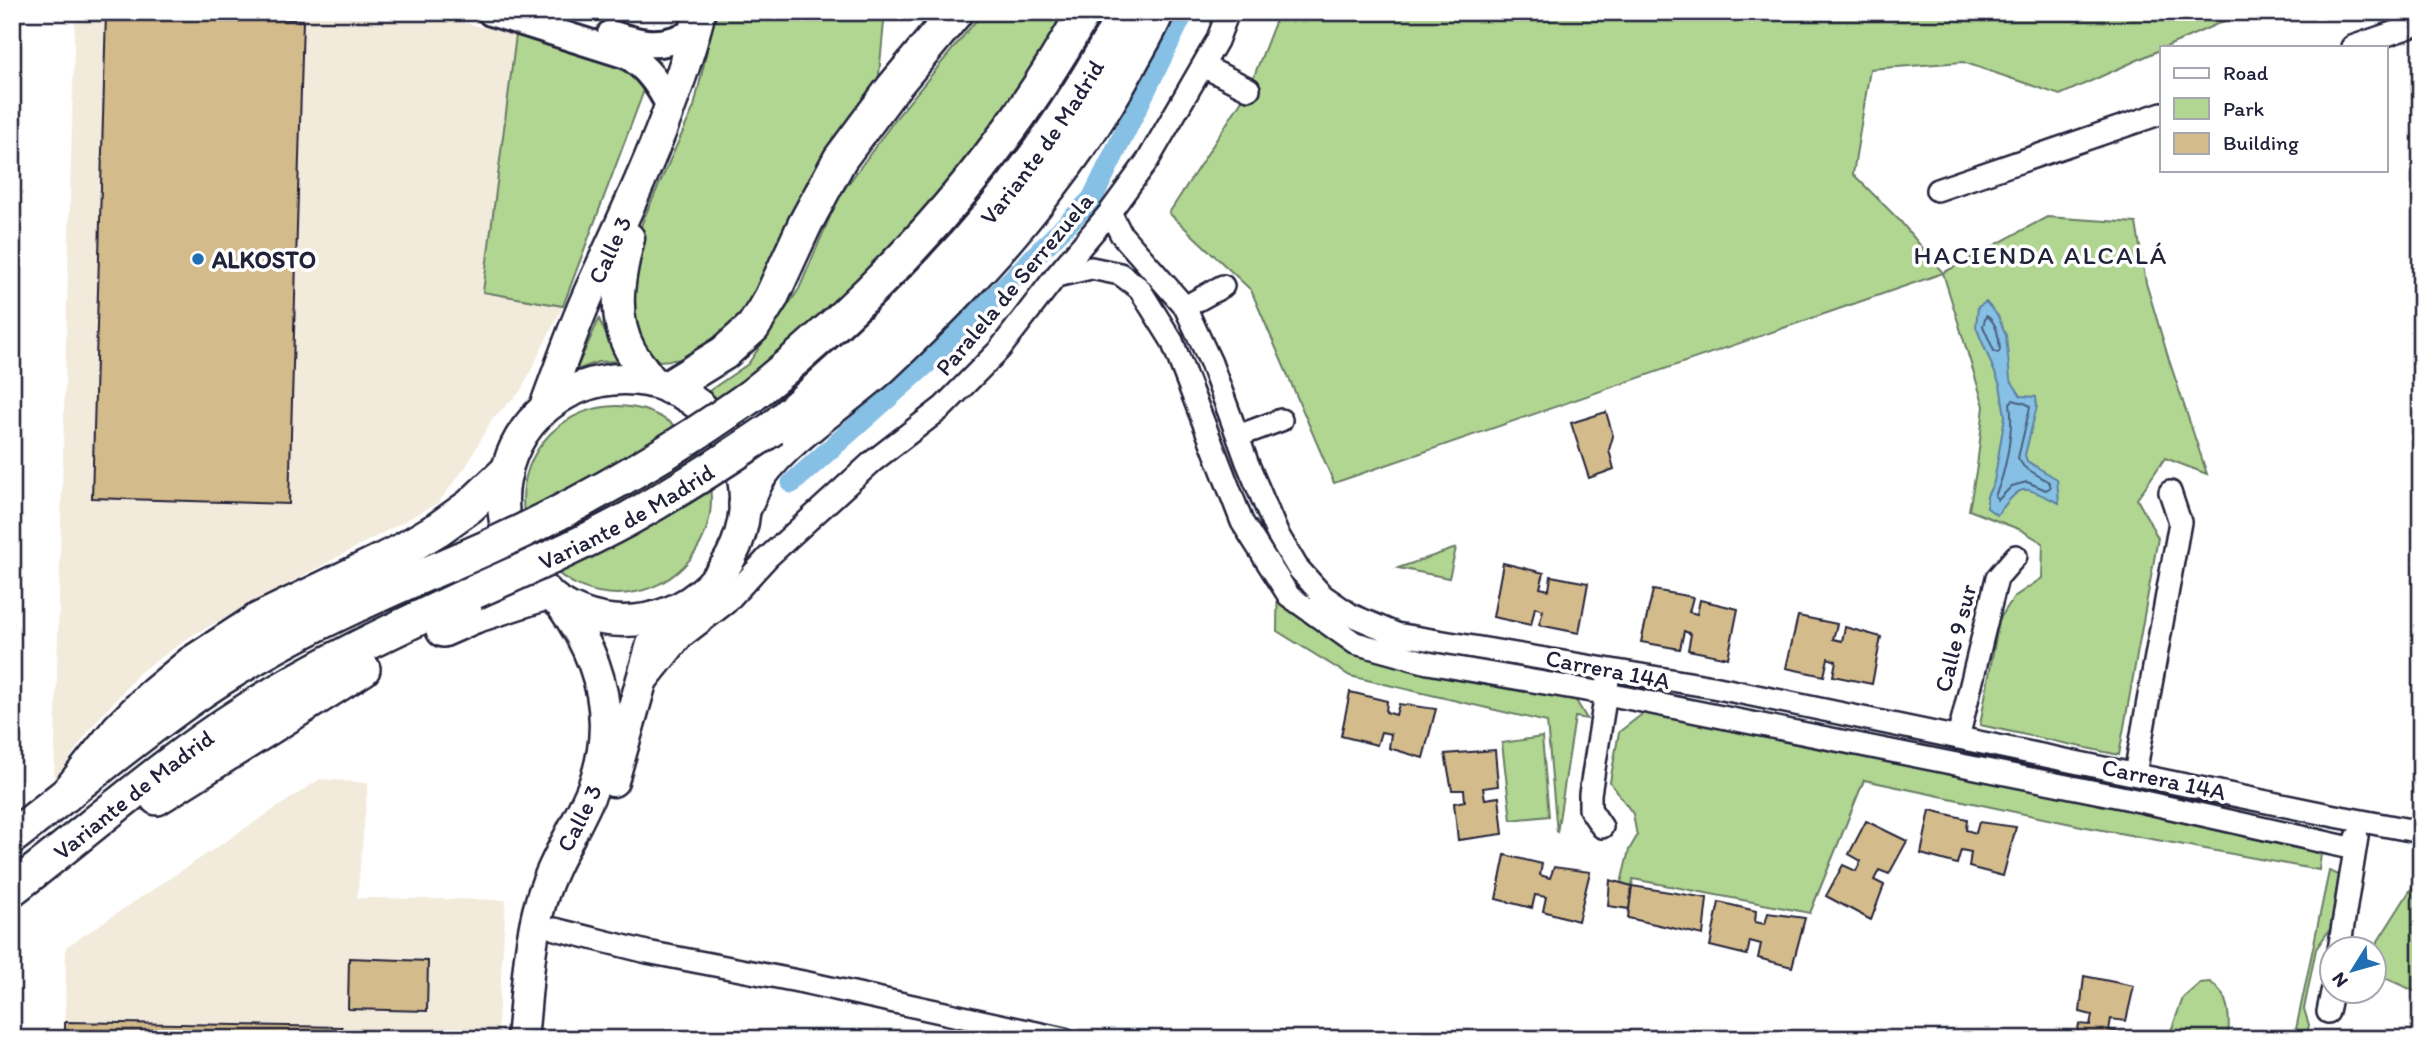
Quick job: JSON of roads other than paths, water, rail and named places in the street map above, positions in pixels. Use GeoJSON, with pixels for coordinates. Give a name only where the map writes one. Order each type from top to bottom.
{"type":"FeatureCollection","features":[{"type":"Feature","properties":{"kind":"main road"},"geometry":{"type":"LineString","coordinates":[[660,384],[724,353],[753,327],[771,298],[805,223],[840,159],[892,89],[956,12]]}},
{"type":"Feature","properties":{"kind":"main road","name":"Variante de Madrid"},"geometry":{"type":"LineString","coordinates":[[12,837],[190,699],[252,661],[381,593],[515,536],[601,492],[695,436],[751,396],[799,358],[855,307],[950,205],[1043,81],[1084,12]]}},
{"type":"Feature","properties":{"kind":"main road","name":"Variante de Madrid"},"geometry":{"type":"LineString","coordinates":[[12,889],[187,750],[253,706],[370,641],[552,558],[628,519],[702,476],[773,428],[878,334],[934,278],[982,223],[1070,107],[1125,12]]}},
{"type":"Feature","properties":{"kind":"main road"},"geometry":{"type":"LineString","coordinates":[[746,504],[760,476],[785,448],[890,359],[997,250],[1028,213],[1103,110],[1157,12]]}},
{"type":"Feature","properties":{"kind":"main road","name":"Calle 3"},"geometry":{"type":"LineString","coordinates":[[545,407],[594,282],[645,173],[697,23]]}},
{"type":"Feature","properties":{"kind":"main road","name":"Calle 3"},"geometry":{"type":"LineString","coordinates":[[645,173],[621,268],[618,299],[621,327],[630,349],[660,384]]}},
{"type":"Feature","properties":{"kind":"main road"},"geometry":{"type":"LineString","coordinates":[[624,378],[660,384],[701,406],[725,433],[741,467],[746,504],[743,525],[728,564],[716,581],[697,598],[675,611],[646,620],[617,622],[588,616],[553,599],[522,566],[507,532],[502,495],[505,473],[513,448],[527,426],[545,407],[569,391],[595,381],[624,378]]}},
{"type":"Feature","properties":{"kind":"main road"},"geometry":{"type":"LineString","coordinates":[[63,797],[118,730],[151,696],[192,663],[258,620],[401,551],[438,530],[470,506],[505,473]]}},
{"type":"Feature","properties":{"kind":"main road","name":"Calle 3"},"geometry":{"type":"LineString","coordinates":[[522,1039],[530,964],[541,901],[560,852],[593,786],[602,758],[606,728],[592,655],[580,631],[553,599]]}},
{"type":"Feature","properties":{"kind":"main road"},"geometry":{"type":"LineString","coordinates":[[62,851],[138,810],[330,688],[397,649],[475,616],[553,599]]}},
{"type":"Feature","properties":{"kind":"main road","name":"Calle 3"},"geometry":{"type":"LineString","coordinates":[[541,1039],[555,929],[572,869],[615,778],[652,645],[675,611]]}},
{"type":"Feature","properties":{"kind":"street"},"geometry":{"type":"LineString","coordinates":[[491,12],[627,55],[642,64],[652,75],[670,106]]}},
{"type":"Feature","properties":{"kind":"street"},"geometry":{"type":"LineString","coordinates":[[542,12],[647,44],[663,44],[697,23]]}},
{"type":"Feature","properties":{"kind":"street","name":"Paralela de Serrezuela"},"geometry":{"type":"LineString","coordinates":[[638,692],[682,637],[726,603],[768,557],[872,462],[943,407],[999,350],[1110,212],[1148,160],[1217,41],[1228,12]]}},
{"type":"Feature","properties":{"kind":"street"},"geometry":{"type":"LineString","coordinates":[[2355,46],[2421,23]]}},
{"type":"Feature","properties":{"kind":"street"},"geometry":{"type":"LineString","coordinates":[[1203,66],[1249,89]]}},
{"type":"Feature","properties":{"kind":"street"},"geometry":{"type":"LineString","coordinates":[[1937,190],[2160,114]]}},
{"type":"Feature","properties":{"kind":"street","name":"Carrera 14A"},"geometry":{"type":"LineString","coordinates":[[1110,212],[1121,234],[1185,307],[1211,363],[1277,533],[1297,567],[1322,595],[1351,615],[1396,634],[1713,687],[2421,832]]}},
{"type":"Feature","properties":{"kind":"street","name":"Carrera 14A"},"geometry":{"type":"LineString","coordinates":[[1056,276],[1091,268],[1120,275],[1139,288],[1172,341],[1242,522],[1289,596],[1355,643],[1428,663],[1606,694],[2126,798],[2355,849]]}},
{"type":"Feature","properties":{"kind":"street"},"geometry":{"type":"LineString","coordinates":[[1185,307],[1223,286]]}},
{"type":"Feature","properties":{"kind":"street"},"geometry":{"type":"LineString","coordinates":[[1238,436],[1281,420]]}},
{"type":"Feature","properties":{"kind":"street"},"geometry":{"type":"LineString","coordinates":[[2135,774],[2180,522],[2170,492]]}},
{"type":"Feature","properties":{"kind":"street","name":"Calle 9 sur"},"geometry":{"type":"LineString","coordinates":[[1958,738],[1997,578],[2016,556]]}},
{"type":"Feature","properties":{"kind":"street"},"geometry":{"type":"LineString","coordinates":[[1602,827],[1590,809],[1590,794],[1610,671]]}},
{"type":"Feature","properties":{"kind":"street"},"geometry":{"type":"LineString","coordinates":[[2341,936],[2360,821]]}},
{"type":"Feature","properties":{"kind":"street"},"geometry":{"type":"LineString","coordinates":[[555,929],[646,952],[803,982],[1065,1039]]}},
{"type":"Feature","properties":{"kind":"water"},"geometry":{"type":"Polygon","coordinates":[[[1986,302],[1998,316],[2006,335],[2010,379],[2021,396],[2036,397],[2037,406],[2025,455],[2027,461],[2057,479],[2059,503],[2024,490],[2013,496],[1997,515],[1987,508],[1987,496],[1994,482],[2005,416],[2000,385],[1976,327],[1978,307],[1986,302]]]}},
{"type":"Feature","properties":{"kind":"waterway"},"geometry":{"type":"LineString","coordinates":[[792,483],[932,359],[1092,199],[1184,12]]}},
{"type":"Feature","properties":{"kind":"place","name":"ALKOSTO"},"geometry":{"type":"Point","coordinates":[198,259]}},
{"type":"Feature","properties":{"kind":"district","name":"HACIENDA ALCALÁ"},"geometry":{"type":"Point","coordinates":[2041,255]}}]}
